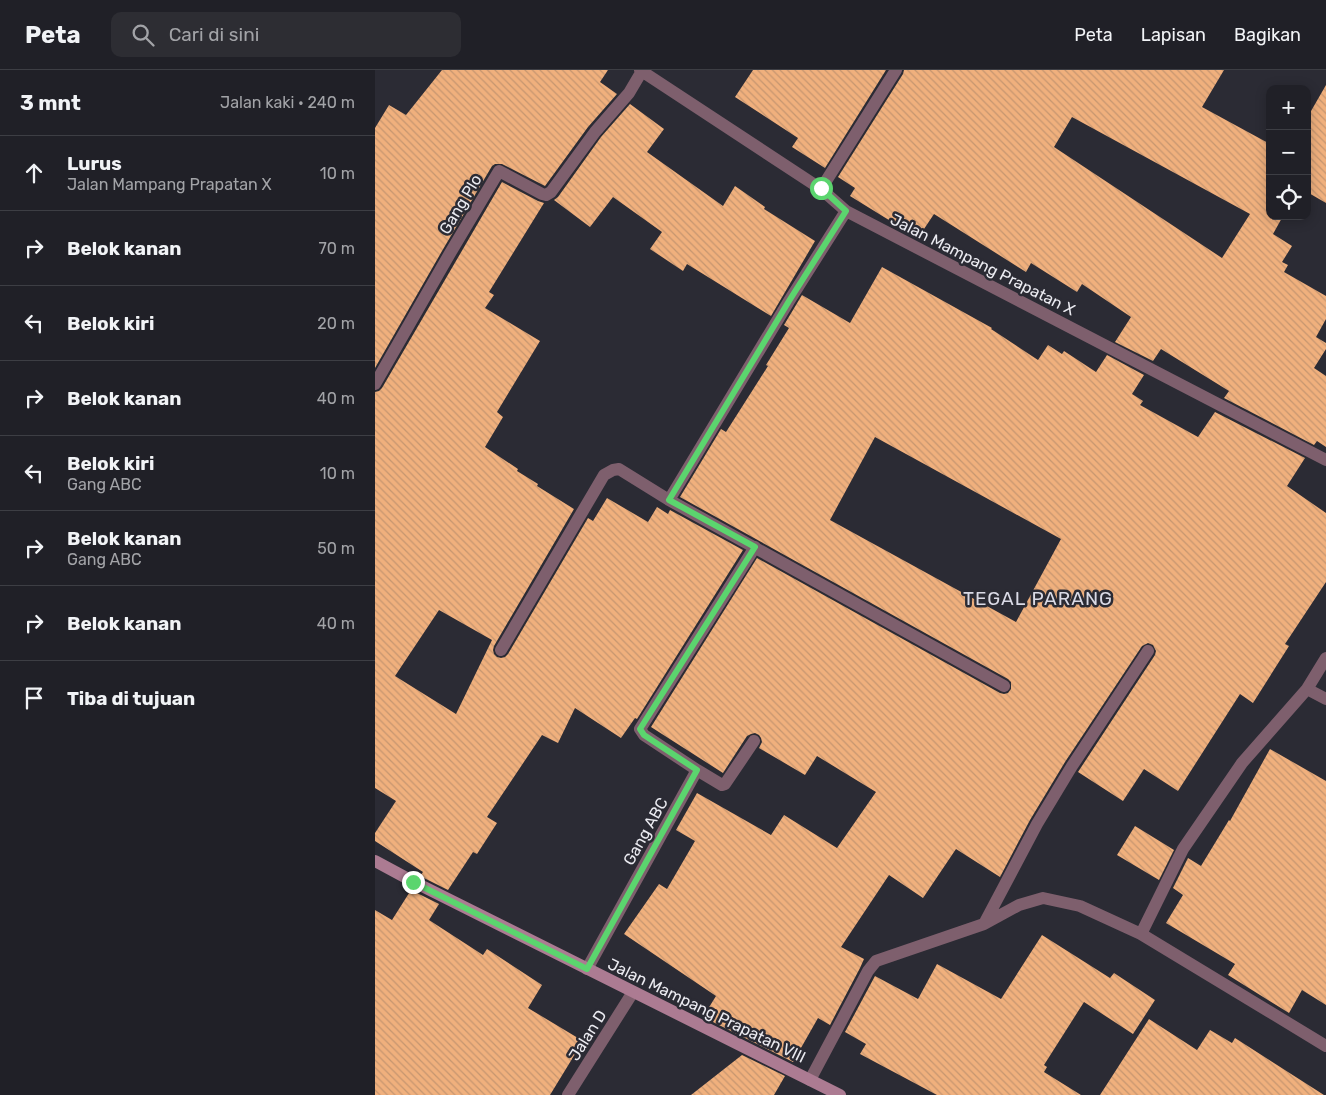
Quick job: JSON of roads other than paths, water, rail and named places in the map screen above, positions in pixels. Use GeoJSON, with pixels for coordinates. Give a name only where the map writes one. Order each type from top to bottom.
{"type":"FeatureCollection","features":[{"type":"Feature","properties":{"kind":"street"},"geometry":{"type":"LineString","coordinates":[[821,188],[896,70]]}},
{"type":"Feature","properties":{"kind":"street","name":"Jalan Mampang Prapatan X"},"geometry":{"type":"LineString","coordinates":[[641,71],[821,188],[846,211],[1326,460]]}},
{"type":"Feature","properties":{"kind":"street","name":"Gang Plo"},"geometry":{"type":"LineString","coordinates":[[375,384],[499,171],[542,194],[546,195],[551,192],[595,132],[629,93],[641,71]]}},
{"type":"Feature","properties":{"kind":"street"},"geometry":{"type":"LineString","coordinates":[[669,500],[789,301],[846,211]]}},
{"type":"Feature","properties":{"kind":"street"},"geometry":{"type":"LineString","coordinates":[[501,650],[604,475],[619,469],[669,500],[1004,686]]}},
{"type":"Feature","properties":{"kind":"street"},"geometry":{"type":"LineString","coordinates":[[754,741],[725,784],[722,785],[644,735],[640,729],[755,547]]}},
{"type":"Feature","properties":{"kind":"street"},"geometry":{"type":"LineString","coordinates":[[983,924],[1037,824],[1148,651]]}},
{"type":"Feature","properties":{"kind":"street"},"geometry":{"type":"LineString","coordinates":[[1141,934],[1183,849],[1242,762],[1307,688],[1326,658]]}},
{"type":"Feature","properties":{"kind":"street"},"geometry":{"type":"LineString","coordinates":[[1307,688],[1326,699]]}},
{"type":"Feature","properties":{"kind":"street","name":"Gang ABC"},"geometry":{"type":"LineString","coordinates":[[587,969],[697,770]]}},
{"type":"Feature","properties":{"kind":"street","name":"Jalan Mampang Prapatan VIII"},"geometry":{"type":"LineString","coordinates":[[375,861],[413,882],[840,1095]]}},
{"type":"Feature","properties":{"kind":"street","name":"Jalan Mampang Prapatan VIII"},"geometry":{"type":"LineString","coordinates":[[810,1080],[868,971],[876,961],[983,924],[1019,905],[1043,898],[1080,906],[1141,934],[1326,1046]]}},
{"type":"Feature","properties":{"kind":"street","name":"Jalan D"},"geometry":{"type":"LineString","coordinates":[[568,1095],[633,992]]}},
{"type":"Feature","properties":{"kind":"district","name":"TEGAL PARANG"},"geometry":{"type":"Point","coordinates":[1038,598]}}]}
